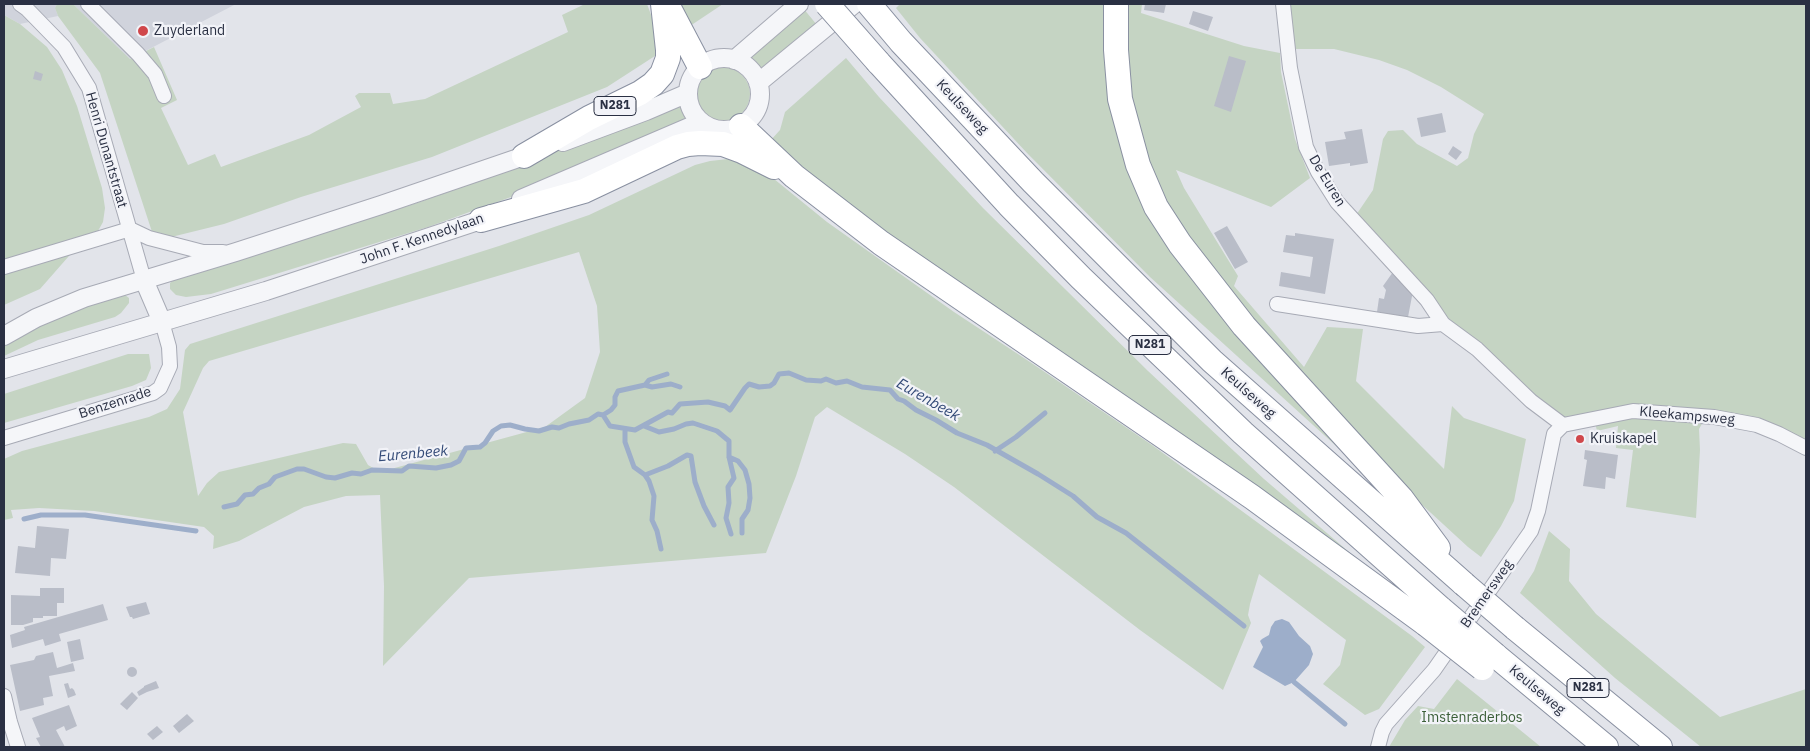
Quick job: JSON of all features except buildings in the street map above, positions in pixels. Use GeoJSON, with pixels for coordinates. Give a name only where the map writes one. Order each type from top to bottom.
{"type":"FeatureCollection","features":[{"type":"Feature","properties":{"kind":"highway","name":"N281"},"geometry":{"type":"LineString","coordinates":[[524,156],[590,118],[640,93],[653,84],[666,66],[668,50],[663,4]]}},
{"type":"Feature","properties":{"kind":"highway"},"geometry":{"type":"LineString","coordinates":[[667,4],[700,67]]}},
{"type":"Feature","properties":{"kind":"highway","name":"Keulseweg"},"geometry":{"type":"LineString","coordinates":[[827,4],[1009,205],[1081,278],[1434,616],[1489,661],[1531,686],[1606,747]]}},
{"type":"Feature","properties":{"kind":"highway","name":"Keulseweg"},"geometry":{"type":"LineString","coordinates":[[869,4],[901,42],[1033,182],[1212,361],[1515,628],[1660,747]]}},
{"type":"Feature","properties":{"kind":"highway","name":"N281"},"geometry":{"type":"LineString","coordinates":[[1116,4],[1116,50],[1120,99],[1138,165],[1156,207],[1180,244],[1244,326],[1401,498],[1464,584]]}},
{"type":"Feature","properties":{"kind":"highway","name":"N281"},"geometry":{"type":"LineString","coordinates":[[741,126],[794,176],[881,243],[1252,497],[1434,616]]}},
{"type":"Feature","properties":{"kind":"highway","name":"N281"},"geometry":{"type":"LineString","coordinates":[[481,220],[584,191],[677,147],[688,144],[723,144],[794,176]]}},
{"type":"Feature","properties":{"kind":"street"},"geometry":{"type":"LineString","coordinates":[[88,4],[138,54],[155,74],[164,96]]}},
{"type":"Feature","properties":{"kind":"street"},"geometry":{"type":"LineString","coordinates":[[734,60],[799,4]]}},
{"type":"Feature","properties":{"kind":"street"},"geometry":{"type":"LineString","coordinates":[[758,83],[854,4]]}},
{"type":"Feature","properties":{"kind":"street","name":"De Euren"},"geometry":{"type":"LineString","coordinates":[[1283,4],[1290,68],[1306,147],[1318,172],[1337,202],[1427,300],[1443,324],[1477,349],[1531,401],[1563,425]]}},
{"type":"Feature","properties":{"kind":"street","name":"Henri Dunantstraat"},"geometry":{"type":"LineString","coordinates":[[27,5],[64,47],[89,88],[144,280]]}},
{"type":"Feature","properties":{"kind":"street"},"geometry":{"type":"LineString","coordinates":[[718,59],[734,60],[745,65],[752,72],[758,83],[760,91],[757,108],[750,119],[741,126],[719,130],[708,127],[701,122],[691,109],[688,93],[690,80],[700,67],[718,59]]}},
{"type":"Feature","properties":{"kind":"street"},"geometry":{"type":"LineString","coordinates":[[4,336],[36,318],[84,298],[372,208],[524,156],[646,111],[688,93]]}},
{"type":"Feature","properties":{"kind":"street","name":"John F. Kennedylaan"},"geometry":{"type":"LineString","coordinates":[[4,369],[266,291],[481,220],[515,202],[701,122]]}},
{"type":"Feature","properties":{"kind":"street"},"geometry":{"type":"LineString","coordinates":[[4,267],[130,229],[149,238],[203,252],[236,252]]}},
{"type":"Feature","properties":{"kind":"street"},"geometry":{"type":"LineString","coordinates":[[144,280],[162,322]]}},
{"type":"Feature","properties":{"kind":"street"},"geometry":{"type":"LineString","coordinates":[[1277,304],[1418,326],[1443,324]]}},
{"type":"Feature","properties":{"kind":"street","name":"Benzenrade"},"geometry":{"type":"LineString","coordinates":[[4,438],[152,393],[160,388],[170,366],[169,348],[162,322]]}},
{"type":"Feature","properties":{"kind":"street","name":"Kleekampsweg"},"geometry":{"type":"LineString","coordinates":[[1563,425],[1633,411],[1714,417],[1757,425],[1806,448]]}},
{"type":"Feature","properties":{"kind":"street","name":"Bremersweg"},"geometry":{"type":"LineString","coordinates":[[1378,747],[1386,724],[1434,670],[1531,531],[1538,511],[1554,434],[1563,425]]}},
{"type":"Feature","properties":{"kind":"street"},"geometry":{"type":"LineString","coordinates":[[4,696],[18,747]]}},
{"type":"Feature","properties":{"kind":"shaded area"},"geometry":{"type":"Polygon","coordinates":[[[4,4],[57,4],[55,8],[58,16],[20,24],[4,15],[4,4]]]}},
{"type":"Feature","properties":{"kind":"shaded area","name":"Zuyderland"},"geometry":{"type":"Polygon","coordinates":[[[73,4],[236,4],[130,59],[73,4]]]}},
{"type":"Feature","properties":{"kind":"green space"},"geometry":{"type":"Polygon","coordinates":[[[57,4],[73,4],[130,59],[154,47],[177,100],[161,108],[188,165],[215,154],[221,167],[309,135],[361,107],[355,96],[359,93],[390,93],[393,104],[425,99],[568,32],[562,15],[585,4],[647,4],[660,39],[658,54],[607,87],[432,157],[301,197],[224,224],[155,241],[100,73],[58,16],[55,8],[57,4]]]}},
{"type":"Feature","properties":{"kind":"green space"},"geometry":{"type":"Polygon","coordinates":[[[674,4],[723,4],[687,28],[674,4]]]}},
{"type":"Feature","properties":{"kind":"green space"},"geometry":{"type":"Polygon","coordinates":[[[900,4],[1103,4],[1106,82],[1118,127],[1136,177],[1378,484],[1150,277],[1027,153],[920,38],[896,8],[900,4]]]}},
{"type":"Feature","properties":{"kind":"green space"},"geometry":{"type":"Polygon","coordinates":[[[1125,4],[1142,4],[1141,13],[1244,46],[1280,53],[1281,72],[1295,139],[1310,178],[1271,207],[1176,170],[1184,188],[1238,276],[1234,286],[1304,367],[1327,327],[1363,329],[1356,381],[1444,469],[1452,406],[1464,418],[1526,439],[1514,501],[1481,557],[1406,490],[1225,290],[1170,209],[1148,161],[1130,97],[1125,4]]]}},
{"type":"Feature","properties":{"kind":"green space"},"geometry":{"type":"Polygon","coordinates":[[[1285,4],[1806,4],[1806,456],[1748,429],[1703,422],[1699,429],[1700,450],[1696,518],[1626,507],[1633,450],[1616,448],[1618,426],[1597,431],[1593,414],[1567,418],[1553,412],[1496,364],[1416,287],[1352,221],[1373,190],[1383,139],[1388,131],[1403,130],[1417,144],[1457,166],[1468,158],[1474,134],[1484,114],[1441,87],[1407,70],[1379,60],[1334,49],[1290,49],[1285,4]]]}},
{"type":"Feature","properties":{"kind":"green space"},"geometry":{"type":"Polygon","coordinates":[[[803,8],[817,25],[759,72],[753,63],[745,58],[803,8]]]}},
{"type":"Feature","properties":{"kind":"green space"},"geometry":{"type":"Polygon","coordinates":[[[4,15],[20,24],[47,47],[62,70],[77,106],[102,188],[105,208],[103,222],[98,231],[83,240],[40,289],[4,305],[4,15]]]}},
{"type":"Feature","properties":{"kind":"green space"},"geometry":{"type":"Polygon","coordinates":[[[846,58],[879,97],[983,208],[1148,371],[1264,479],[1398,596],[889,242],[770,141],[780,130],[785,112],[846,58]]]}},
{"type":"Feature","properties":{"kind":"green space"},"geometry":{"type":"Polygon","coordinates":[[[723,67],[733,69],[742,75],[748,84],[750,94],[748,104],[742,113],[733,119],[723,121],[713,119],[704,113],[698,104],[696,94],[698,84],[704,75],[713,69],[723,67]]]}},
{"type":"Feature","properties":{"kind":"green space"},"geometry":{"type":"Polygon","coordinates":[[[681,102],[690,118],[536,188],[428,227],[211,294],[186,297],[176,295],[170,289],[170,283],[176,278],[411,205],[502,173],[681,102]]]}},
{"type":"Feature","properties":{"kind":"green space"},"geometry":{"type":"Polygon","coordinates":[[[737,158],[763,170],[827,222],[954,312],[1152,445],[1412,636],[1425,647],[1379,709],[1365,715],[1323,684],[1340,665],[1346,640],[1259,574],[1248,615],[1251,623],[1223,690],[1140,630],[954,487],[905,454],[827,407],[815,417],[796,476],[766,553],[469,578],[383,666],[384,586],[380,495],[346,496],[304,507],[239,541],[213,549],[214,536],[204,527],[94,511],[39,508],[11,510],[13,518],[4,520],[4,459],[22,451],[149,417],[167,409],[180,389],[185,350],[190,344],[499,246],[589,215],[695,165],[737,158]],[[579,252],[209,361],[203,368],[183,412],[198,496],[207,483],[219,472],[343,443],[356,444],[368,465],[380,472],[545,427],[585,398],[600,352],[597,306],[579,252]]]}},
{"type":"Feature","properties":{"kind":"green space"},"geometry":{"type":"Polygon","coordinates":[[[125,295],[129,298],[129,303],[115,317],[38,340],[4,356],[4,346],[24,333],[68,312],[125,295]]]}},
{"type":"Feature","properties":{"kind":"green space"},"geometry":{"type":"Polygon","coordinates":[[[128,354],[149,354],[151,368],[146,380],[132,386],[4,423],[4,394],[128,354]]]}},
{"type":"Feature","properties":{"kind":"green space"},"geometry":{"type":"Polygon","coordinates":[[[1549,531],[1570,549],[1569,581],[1596,614],[1720,717],[1806,689],[1806,747],[1701,747],[1615,678],[1520,593],[1534,571],[1549,531]]]}},
{"type":"Feature","properties":{"kind":"green space","name":"Imstenraderbos"},"geometry":{"type":"Polygon","coordinates":[[[1457,679],[1541,747],[1389,747],[1405,720],[1418,706],[1434,709],[1457,679]]]}},
{"type":"Feature","properties":{"kind":"water"},"geometry":{"type":"Polygon","coordinates":[[[1282,619],[1289,622],[1299,636],[1310,646],[1313,654],[1309,665],[1294,682],[1285,686],[1253,667],[1263,647],[1260,641],[1269,635],[1275,621],[1282,619]]]}},
{"type":"Feature","properties":{"kind":"waterway","name":"Eurenbeek"},"geometry":{"type":"LineString","coordinates":[[224,507],[237,504],[245,495],[253,494],[259,488],[269,484],[275,477],[297,469],[304,469],[326,477],[335,478],[352,473],[361,474],[372,470],[402,471],[409,466],[436,468],[451,465],[459,461],[466,448],[480,447],[493,431],[501,426],[510,425],[539,431],[589,420],[598,414],[603,415],[610,426],[635,430],[668,412],[672,413],[680,404],[708,402],[725,406],[730,410],[749,384],[759,387],[770,386],[779,374],[789,373],[806,380],[821,381],[826,379],[836,383],[847,381],[862,387],[890,390],[898,399],[916,410],[957,433],[987,445],[1073,496],[1097,517],[1126,533],[1244,626]]}},
{"type":"Feature","properties":{"kind":"waterway"},"geometry":{"type":"LineString","coordinates":[[603,415],[615,405],[615,397],[618,391],[645,385],[649,380],[667,374]]}},
{"type":"Feature","properties":{"kind":"waterway"},"geometry":{"type":"LineString","coordinates":[[645,385],[652,387],[671,384],[680,387]]}},
{"type":"Feature","properties":{"kind":"waterway","name":"Eurenbeek"},"geometry":{"type":"LineString","coordinates":[[995,451],[1016,437],[1045,413]]}},
{"type":"Feature","properties":{"kind":"waterway"},"geometry":{"type":"LineString","coordinates":[[644,426],[659,432],[693,423],[717,431],[729,441],[729,457],[734,478],[728,487],[729,503],[726,518],[731,534]]}},
{"type":"Feature","properties":{"kind":"waterway"},"geometry":{"type":"LineString","coordinates":[[625,429],[625,442],[634,467],[645,475],[654,496],[652,520],[657,531],[661,549]]}},
{"type":"Feature","properties":{"kind":"waterway"},"geometry":{"type":"LineString","coordinates":[[645,475],[668,466],[687,455],[691,456],[695,482],[714,525]]}},
{"type":"Feature","properties":{"kind":"waterway"},"geometry":{"type":"LineString","coordinates":[[729,457],[738,461],[745,470],[749,484],[750,498],[748,510],[742,519],[742,533]]}},
{"type":"Feature","properties":{"kind":"waterway","name":"Eurenbeek"},"geometry":{"type":"LineString","coordinates":[[24,519],[41,515],[85,515],[196,531]]}},
{"type":"Feature","properties":{"kind":"waterway","name":"Eurenbeek"},"geometry":{"type":"LineString","coordinates":[[1291,676],[1294,682],[1345,724]]}},
{"type":"Feature","properties":{"kind":"place","name":"Zuyderland"},"geometry":{"type":"Point","coordinates":[143,31]}},
{"type":"Feature","properties":{"kind":"place","name":"Kruiskapel"},"geometry":{"type":"Point","coordinates":[1580,439]}}]}
